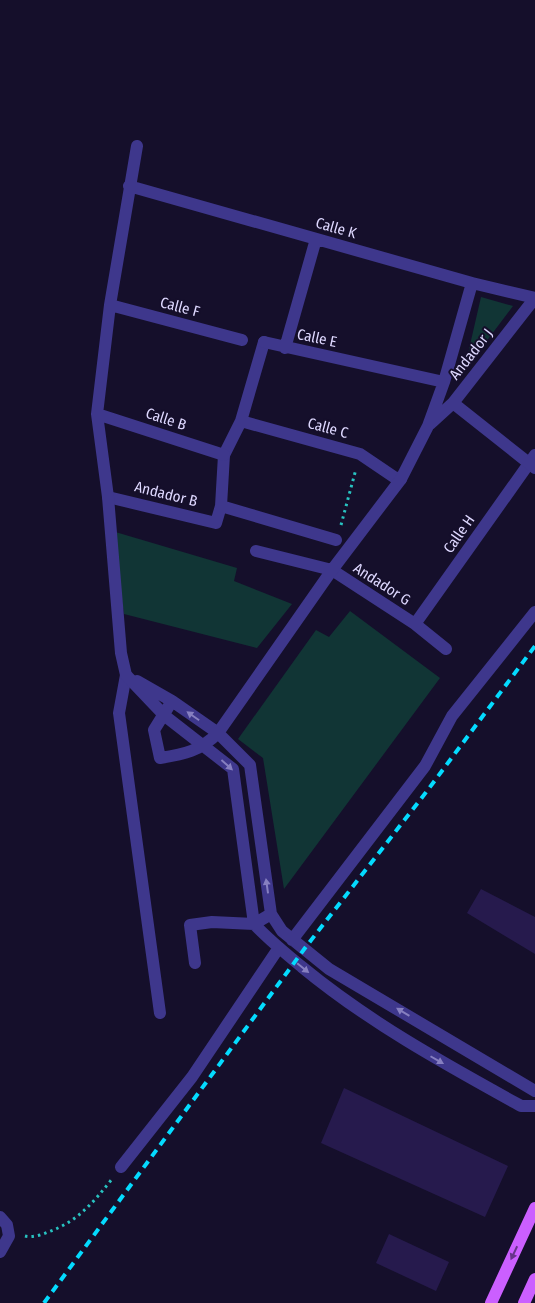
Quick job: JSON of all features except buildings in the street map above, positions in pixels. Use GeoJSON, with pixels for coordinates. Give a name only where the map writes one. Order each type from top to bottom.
{"type":"FeatureCollection","features":[{"type":"Feature","properties":{"kind":"main road"},"geometry":{"type":"LineString","coordinates":[[491,1303],[535,1208]]}},
{"type":"Feature","properties":{"kind":"main road"},"geometry":{"type":"LineString","coordinates":[[524,1303],[535,1279]]}},
{"type":"Feature","properties":{"kind":"street"},"geometry":{"type":"LineString","coordinates":[[136,146],[110,306],[98,414],[108,497],[121,653],[126,675],[119,713],[160,1013]]}},
{"type":"Feature","properties":{"kind":"street","name":"Calle K"},"geometry":{"type":"LineString","coordinates":[[129,186],[472,283],[535,298]]}},
{"type":"Feature","properties":{"kind":"street"},"geometry":{"type":"LineString","coordinates":[[285,348],[316,239]]}},
{"type":"Feature","properties":{"kind":"street"},"geometry":{"type":"LineString","coordinates":[[172,701],[154,730],[160,758],[181,754],[205,746],[218,733],[332,570],[401,479],[428,426],[444,382],[472,283]]}},
{"type":"Feature","properties":{"kind":"street","name":"Andador J"},"geometry":{"type":"LineString","coordinates":[[428,426],[453,403],[535,298]]}},
{"type":"Feature","properties":{"kind":"street","name":"Calle F"},"geometry":{"type":"LineString","coordinates":[[110,306],[242,340]]}},
{"type":"Feature","properties":{"kind":"street","name":"Calle E"},"geometry":{"type":"LineString","coordinates":[[224,455],[240,421],[264,342],[444,382]]}},
{"type":"Feature","properties":{"kind":"street"},"geometry":{"type":"LineString","coordinates":[[453,403],[533,462]]}},
{"type":"Feature","properties":{"kind":"street","name":"Calle B"},"geometry":{"type":"LineString","coordinates":[[98,414],[224,455]]}},
{"type":"Feature","properties":{"kind":"street","name":"Calle C"},"geometry":{"type":"LineString","coordinates":[[240,421],[360,454],[394,477],[401,479]]}},
{"type":"Feature","properties":{"kind":"street"},"geometry":{"type":"LineString","coordinates":[[224,455],[221,506],[336,540]]}},
{"type":"Feature","properties":{"kind":"street","name":"Calle H"},"geometry":{"type":"LineString","coordinates":[[415,624],[533,462]]}},
{"type":"Feature","properties":{"kind":"street","name":"Andador B"},"geometry":{"type":"LineString","coordinates":[[108,497],[216,523],[221,506]]}},
{"type":"Feature","properties":{"kind":"street","name":"Andador G"},"geometry":{"type":"LineString","coordinates":[[256,550],[332,570],[415,624],[446,649]]}},
{"type":"Feature","properties":{"kind":"street"},"geometry":{"type":"LineString","coordinates":[[292,940],[425,766],[452,716],[535,612]]}},
{"type":"Feature","properties":{"kind":"street"},"geometry":{"type":"LineString","coordinates":[[126,675],[172,701],[218,733],[250,766],[271,914],[282,930],[329,969],[535,1091]]}},
{"type":"Feature","properties":{"kind":"street"},"geometry":{"type":"LineString","coordinates":[[126,675],[164,716],[233,769],[254,924],[278,949],[341,999],[434,1058],[521,1106],[535,1106]]}},
{"type":"Feature","properties":{"kind":"street"},"geometry":{"type":"LineString","coordinates":[[195,963],[190,925],[212,922],[254,924],[271,914]]}},
{"type":"Feature","properties":{"kind":"street"},"geometry":{"type":"LineString","coordinates":[[121,1167],[192,1078],[278,949]]}},
{"type":"Feature","properties":{"kind":"street"},"geometry":{"type":"LineString","coordinates":[[0,1217],[7,1225],[9,1236],[0,1252]]}},
{"type":"Feature","properties":{"kind":"path"},"geometry":{"type":"LineString","coordinates":[[336,540],[360,454]]}},
{"type":"Feature","properties":{"kind":"path"},"geometry":{"type":"LineString","coordinates":[[42,1234],[71,1223],[93,1202],[121,1167]]}},
{"type":"Feature","properties":{"kind":"green space"},"geometry":{"type":"Polygon","coordinates":[[[481,297],[513,306],[464,371],[481,297]]]}},
{"type":"Feature","properties":{"kind":"green space"},"geometry":{"type":"Polygon","coordinates":[[[112,531],[237,568],[234,581],[292,604],[257,648],[124,614],[112,531]]]}},
{"type":"Feature","properties":{"kind":"green space"},"geometry":{"type":"Polygon","coordinates":[[[350,611],[440,678],[284,889],[263,758],[238,739],[316,630],[329,637],[350,611]]]}},
{"type":"Feature","properties":{"kind":"railway"},"geometry":{"type":"LineString","coordinates":[[44,1303],[305,948],[427,791],[535,646]]}}]}
